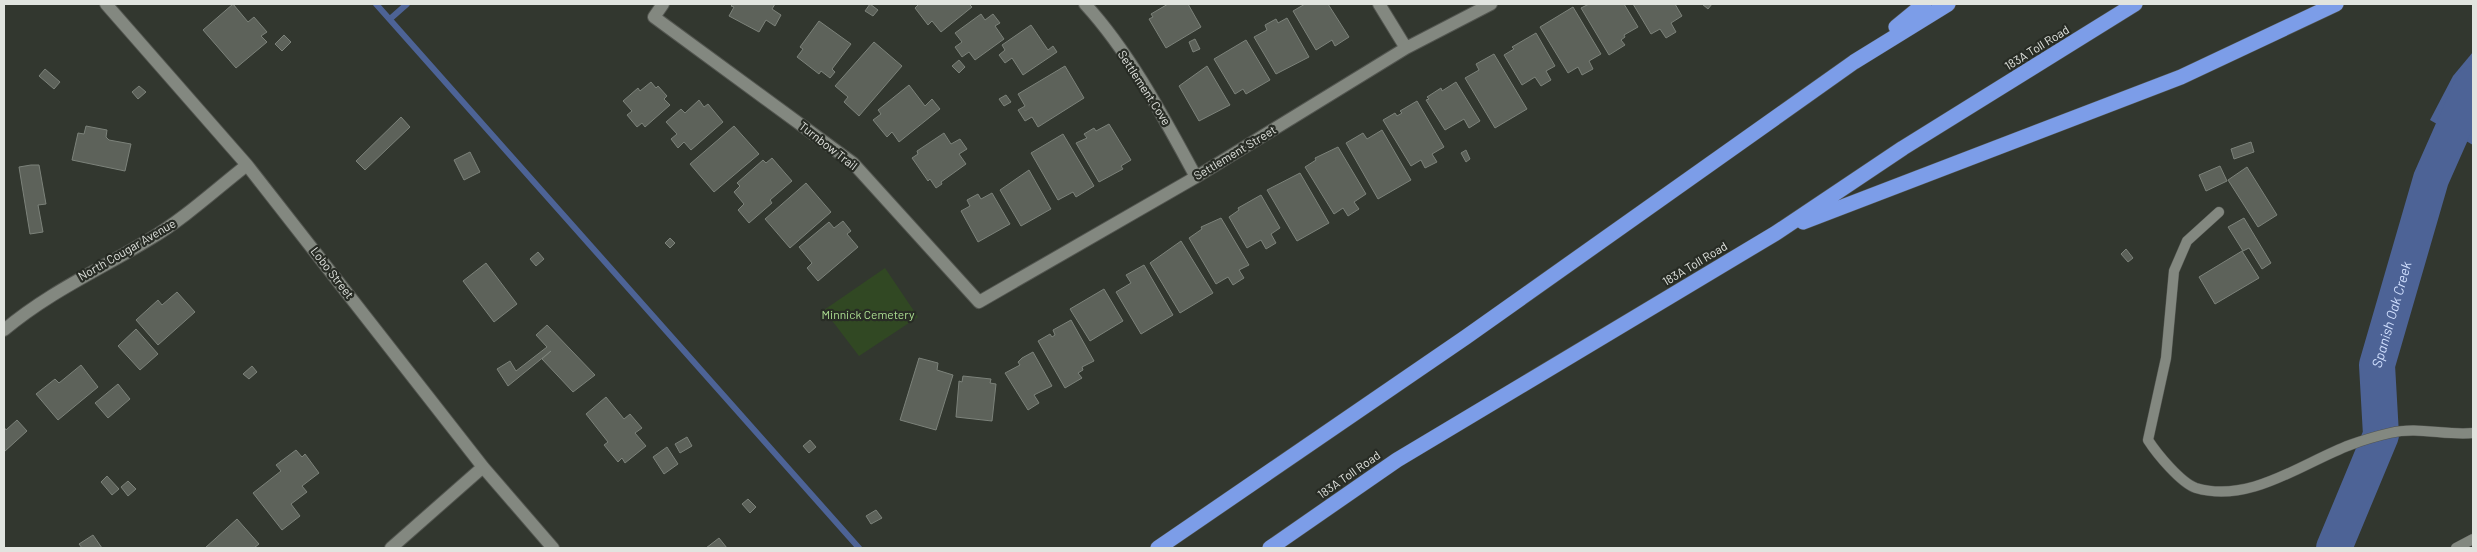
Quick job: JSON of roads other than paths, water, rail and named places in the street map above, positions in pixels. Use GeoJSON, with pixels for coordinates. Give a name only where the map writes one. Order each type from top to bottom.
{"type":"FeatureCollection","features":[{"type":"Feature","properties":{"kind":"highway"},"geometry":{"type":"LineString","coordinates":[[1854,62],[1924,4]]}},
{"type":"Feature","properties":{"kind":"highway"},"geometry":{"type":"LineString","coordinates":[[1158,548],[1466,337],[1854,62],[1948,4]]}},
{"type":"Feature","properties":{"kind":"highway","name":"183A Toll Road"},"geometry":{"type":"LineString","coordinates":[[1270,548],[1397,460],[1776,233],[1903,148],[2135,4]]}},
{"type":"Feature","properties":{"kind":"highway"},"geometry":{"type":"LineString","coordinates":[[1776,233],[2181,77],[2336,4]]}},
{"type":"Feature","properties":{"kind":"street","name":"Lobo Street"},"geometry":{"type":"LineString","coordinates":[[106,4],[248,165],[484,467],[553,548]]}},
{"type":"Feature","properties":{"kind":"street","name":"Turnbow Trail"},"geometry":{"type":"LineString","coordinates":[[663,4],[654,17],[853,162],[979,302]]}},
{"type":"Feature","properties":{"kind":"street","name":"Settlement Cove"},"geometry":{"type":"LineString","coordinates":[[1085,4],[1100,21],[1162,115],[1196,177]]}},
{"type":"Feature","properties":{"kind":"street"},"geometry":{"type":"LineString","coordinates":[[1380,4],[1406,48]]}},
{"type":"Feature","properties":{"kind":"street","name":"Settlement Street"},"geometry":{"type":"LineString","coordinates":[[979,302],[1196,177],[1406,48],[1491,4]]}},
{"type":"Feature","properties":{"kind":"street","name":"North Cougar Avenue"},"geometry":{"type":"LineString","coordinates":[[4,330],[49,296],[176,222],[248,165]]}},
{"type":"Feature","properties":{"kind":"street"},"geometry":{"type":"LineString","coordinates":[[391,548],[484,467]]}},
{"type":"Feature","properties":{"kind":"lane"},"geometry":{"type":"LineString","coordinates":[[2219,212],[2187,241],[2174,271],[2166,358],[2148,440],[2161,459],[2194,488],[2223,492],[2256,487],[2351,444],[2392,432],[2417,430],[2473,433]]}},
{"type":"Feature","properties":{"kind":"lane"},"geometry":{"type":"LineString","coordinates":[[2456,548],[2473,539]]}},
{"type":"Feature","properties":{"kind":"water"},"geometry":{"type":"Polygon","coordinates":[[[2473,52],[2473,145],[2430,120],[2453,76],[2473,52]]]}},
{"type":"Feature","properties":{"kind":"waterway"},"geometry":{"type":"LineString","coordinates":[[376,4],[859,548]]}},
{"type":"Feature","properties":{"kind":"waterway"},"geometry":{"type":"LineString","coordinates":[[390,19],[407,4]]}},
{"type":"Feature","properties":{"kind":"waterway","name":"Spanish Oak Creek"},"geometry":{"type":"LineString","coordinates":[[2334,548],[2381,435],[2377,365],[2431,179],[2473,84]]}},
{"type":"Feature","properties":{"kind":"park label","name":"Minnick Cemetery"},"geometry":{"type":"Point","coordinates":[868,315]}}]}
